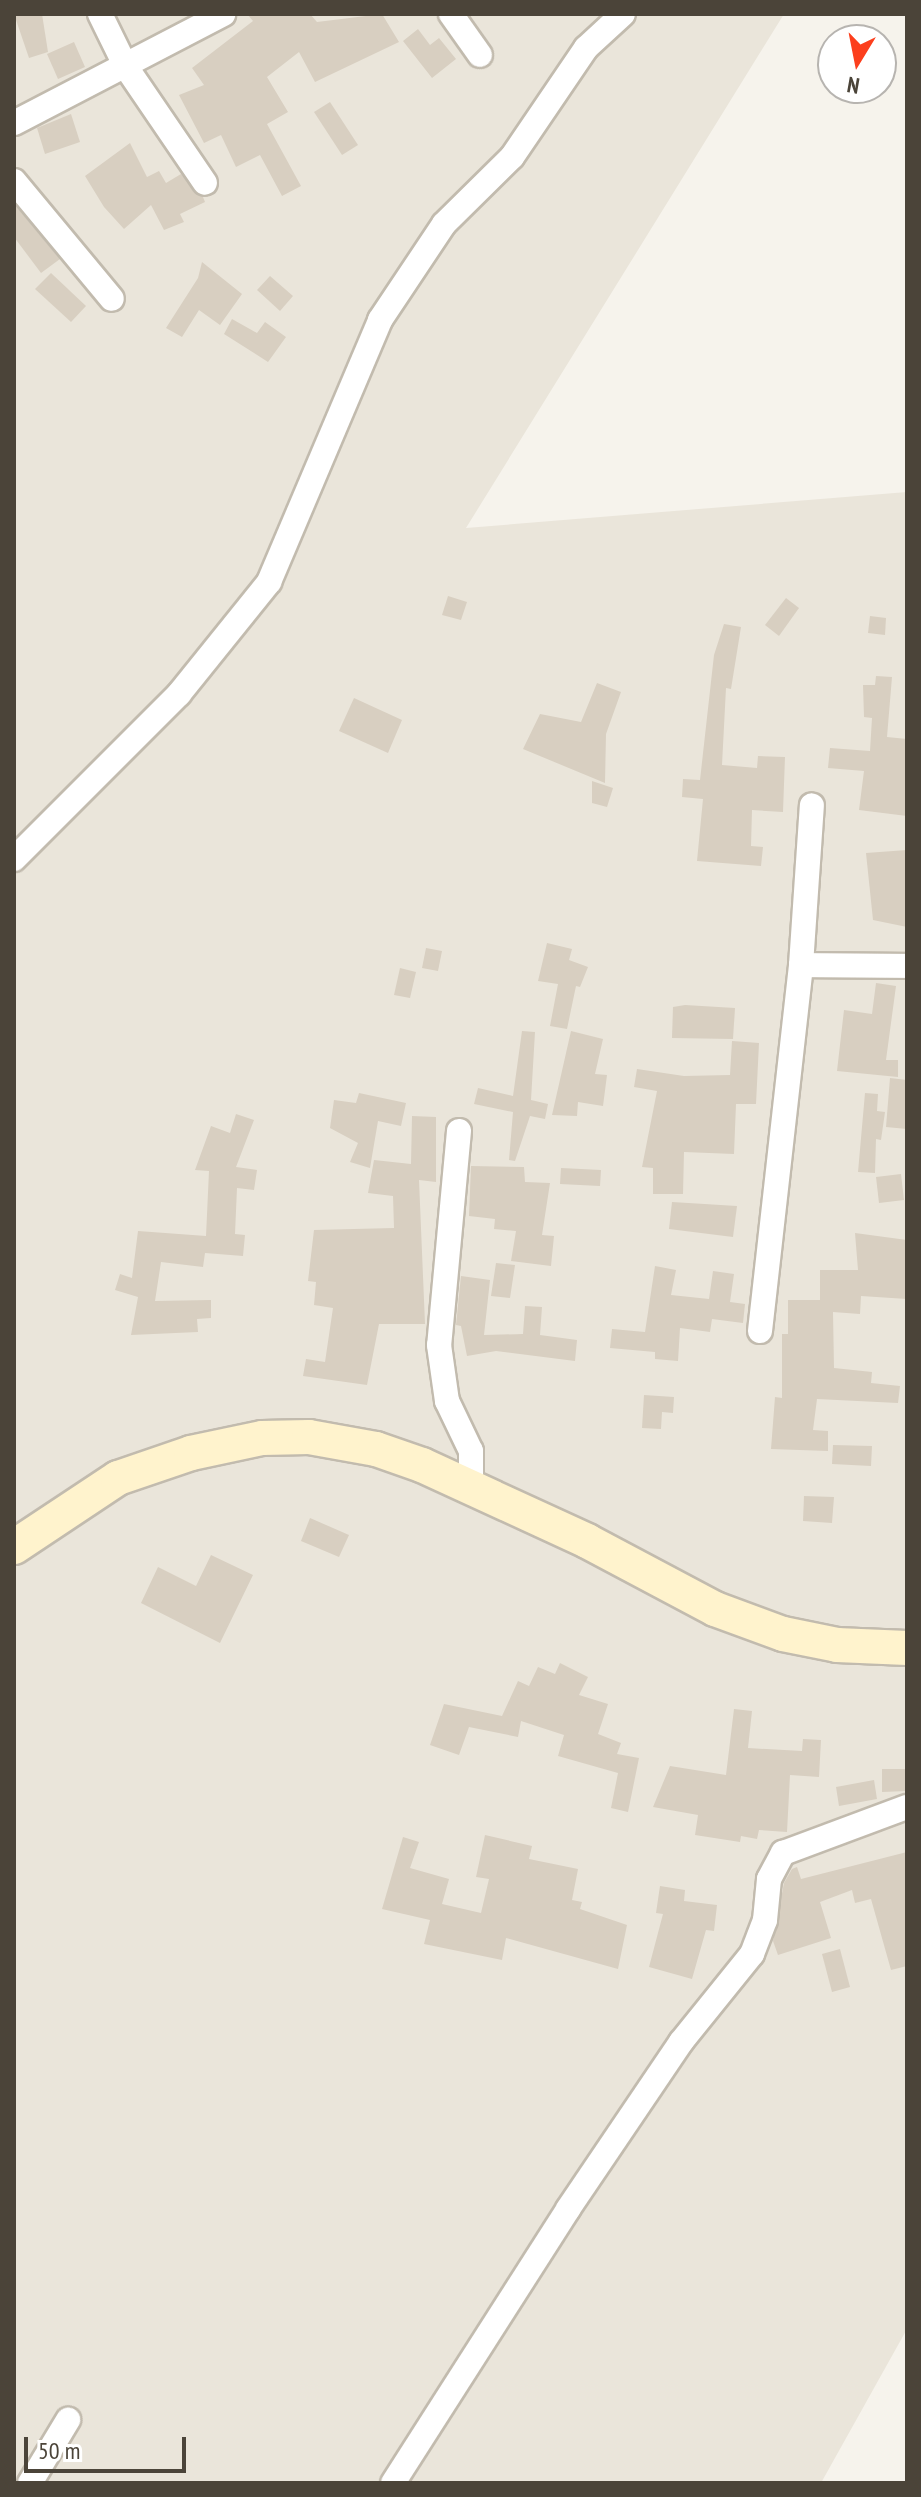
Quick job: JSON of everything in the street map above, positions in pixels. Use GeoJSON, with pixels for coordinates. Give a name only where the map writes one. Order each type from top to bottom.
{"type":"FeatureCollection","features":[{"type":"Feature","properties":{"kind":"street"},"geometry":{"type":"LineString","coordinates":[[100,14],[126,67],[205,183]]}},
{"type":"Feature","properties":{"kind":"street"},"geometry":{"type":"LineString","coordinates":[[14,123],[223,14]]}},
{"type":"Feature","properties":{"kind":"street"},"geometry":{"type":"LineString","coordinates":[[451,14],[480,55]]}},
{"type":"Feature","properties":{"kind":"street"},"geometry":{"type":"LineString","coordinates":[[14,859],[179,694],[269,582],[334,435],[345,396],[380,320],[444,224],[512,157],[586,48],[623,14]]}},
{"type":"Feature","properties":{"kind":"street"},"geometry":{"type":"LineString","coordinates":[[14,181],[112,299]]}},
{"type":"Feature","properties":{"kind":"street"},"geometry":{"type":"LineString","coordinates":[[760,1331],[801,965],[812,805]]}},
{"type":"Feature","properties":{"kind":"street"},"geometry":{"type":"LineString","coordinates":[[801,965],[907,966]]}},
{"type":"Feature","properties":{"kind":"street"},"geometry":{"type":"LineString","coordinates":[[459,1131],[439,1345],[447,1401],[471,1451],[471,1488]]}},
{"type":"Feature","properties":{"kind":"street"},"geometry":{"type":"LineString","coordinates":[[14,1547],[118,1478],[191,1453],[262,1438],[309,1437],[376,1449],[471,1488],[587,1541],[715,1609],[783,1634],[837,1645],[907,1648]]}},
{"type":"Feature","properties":{"kind":"street"},"geometry":{"type":"LineString","coordinates":[[393,2483],[577,2196],[681,2042],[752,1954],[765,1920],[769,1879],[783,1853],[907,1807]]}},
{"type":"Feature","properties":{"kind":"street"},"geometry":{"type":"LineString","coordinates":[[30,2483],[68,2420]]}},
{"type":"Feature","properties":{"kind":"shaded area"},"geometry":{"type":"Polygon","coordinates":[[[14,14],[784,14],[466,528],[907,492],[907,2329],[821,2483],[14,2483],[14,14]]]}},
{"type":"Feature","properties":{"kind":"building"},"geometry":{"type":"Polygon","coordinates":[[[14,14],[42,14],[48,52],[29,58],[14,14]]]}},
{"type":"Feature","properties":{"kind":"building"},"geometry":{"type":"Polygon","coordinates":[[[247,14],[310,14],[317,22],[382,14],[399,42],[315,82],[299,52],[267,77],[288,112],[267,124],[301,186],[282,196],[260,155],[236,167],[221,135],[204,143],[179,95],[204,85],[192,68],[253,21],[247,14]]]}},
{"type":"Feature","properties":{"kind":"building"},"geometry":{"type":"Polygon","coordinates":[[[418,29],[430,45],[439,38],[456,59],[432,78],[403,41],[418,29]]]}},
{"type":"Feature","properties":{"kind":"building"},"geometry":{"type":"Polygon","coordinates":[[[74,42],[85,67],[58,79],[47,54],[74,42]]]}},
{"type":"Feature","properties":{"kind":"building"},"geometry":{"type":"Polygon","coordinates":[[[330,102],[358,145],[342,155],[314,112],[330,102]]]}},
{"type":"Feature","properties":{"kind":"building"},"geometry":{"type":"Polygon","coordinates":[[[71,114],[80,142],[45,154],[37,128],[71,114]]]}},
{"type":"Feature","properties":{"kind":"building"},"geometry":{"type":"Polygon","coordinates":[[[130,143],[147,177],[159,171],[166,183],[181,174],[203,197],[205,202],[180,214],[184,222],[164,230],[151,205],[124,229],[104,207],[85,176],[130,143]]]}},
{"type":"Feature","properties":{"kind":"building"},"geometry":{"type":"Polygon","coordinates":[[[14,204],[60,259],[41,273],[14,237],[14,204]]]}},
{"type":"Feature","properties":{"kind":"building"},"geometry":{"type":"Polygon","coordinates":[[[202,262],[242,294],[220,325],[199,310],[182,337],[166,328],[198,278],[202,262]]]}},
{"type":"Feature","properties":{"kind":"building"},"geometry":{"type":"Polygon","coordinates":[[[51,273],[86,306],[71,322],[35,289],[51,273]]]}},
{"type":"Feature","properties":{"kind":"building"},"geometry":{"type":"Polygon","coordinates":[[[270,276],[293,296],[280,311],[257,290],[270,276]]]}},
{"type":"Feature","properties":{"kind":"building"},"geometry":{"type":"Polygon","coordinates":[[[232,319],[257,333],[265,322],[286,337],[268,362],[224,334],[232,319]]]}},
{"type":"Feature","properties":{"kind":"building"},"geometry":{"type":"Polygon","coordinates":[[[448,596],[467,602],[461,620],[442,615],[448,596]]]}},
{"type":"Feature","properties":{"kind":"building"},"geometry":{"type":"Polygon","coordinates":[[[786,598],[799,608],[779,636],[765,625],[786,598]]]}},
{"type":"Feature","properties":{"kind":"building"},"geometry":{"type":"Polygon","coordinates":[[[870,616],[886,618],[885,635],[868,633],[870,616]]]}},
{"type":"Feature","properties":{"kind":"building"},"geometry":{"type":"Polygon","coordinates":[[[724,624],[741,627],[731,689],[726,688],[722,765],[757,768],[758,756],[785,757],[783,812],[752,810],[751,846],[763,847],[761,866],[697,861],[703,799],[682,797],[683,779],[700,780],[714,655],[724,624]]]}},
{"type":"Feature","properties":{"kind":"building"},"geometry":{"type":"Polygon","coordinates":[[[876,676],[892,677],[887,737],[907,739],[907,816],[859,810],[864,771],[828,768],[830,748],[870,751],[872,718],[864,717],[863,685],[875,685],[876,676]]]}},
{"type":"Feature","properties":{"kind":"building"},"geometry":{"type":"Polygon","coordinates":[[[597,683],[621,692],[606,734],[605,783],[523,749],[540,714],[581,722],[597,683]]]}},
{"type":"Feature","properties":{"kind":"building"},"geometry":{"type":"Polygon","coordinates":[[[354,698],[402,720],[388,753],[339,731],[354,698]]]}},
{"type":"Feature","properties":{"kind":"building"},"geometry":{"type":"Polygon","coordinates":[[[592,781],[613,788],[607,807],[592,803],[592,781]]]}},
{"type":"Feature","properties":{"kind":"building"},"geometry":{"type":"Polygon","coordinates":[[[907,850],[907,927],[873,920],[866,853],[907,850]]]}},
{"type":"Feature","properties":{"kind":"building"},"geometry":{"type":"Polygon","coordinates":[[[547,943],[572,949],[569,960],[588,967],[580,987],[576,986],[567,1029],[550,1026],[558,984],[538,981],[547,943]]]}},
{"type":"Feature","properties":{"kind":"building"},"geometry":{"type":"Polygon","coordinates":[[[426,948],[442,951],[438,971],[422,968],[426,948]]]}},
{"type":"Feature","properties":{"kind":"building"},"geometry":{"type":"Polygon","coordinates":[[[400,968],[416,972],[410,998],[394,995],[400,968]]]}},
{"type":"Feature","properties":{"kind":"building"},"geometry":{"type":"Polygon","coordinates":[[[876,983],[896,986],[886,1060],[898,1060],[898,1077],[837,1071],[844,1010],[872,1014],[876,983]]]}},
{"type":"Feature","properties":{"kind":"building"},"geometry":{"type":"Polygon","coordinates":[[[673,1007],[735,1008],[733,1039],[672,1038],[673,1007]]]}},
{"type":"Feature","properties":{"kind":"building"},"geometry":{"type":"Polygon","coordinates":[[[522,1031],[535,1032],[531,1100],[548,1104],[545,1119],[530,1116],[515,1161],[509,1160],[513,1112],[474,1104],[478,1088],[513,1096],[522,1031]]]}},
{"type":"Feature","properties":{"kind":"building"},"geometry":{"type":"Polygon","coordinates":[[[571,1031],[603,1039],[595,1074],[607,1075],[603,1106],[578,1102],[577,1116],[552,1115],[571,1031]]]}},
{"type":"Feature","properties":{"kind":"building"},"geometry":{"type":"Polygon","coordinates":[[[732,1041],[759,1043],[756,1104],[736,1104],[734,1154],[684,1152],[683,1194],[653,1194],[653,1168],[642,1167],[657,1091],[634,1087],[637,1069],[684,1076],[730,1075],[732,1041]]]}},
{"type":"Feature","properties":{"kind":"building"},"geometry":{"type":"Polygon","coordinates":[[[890,1078],[907,1080],[907,1129],[886,1127],[890,1078]]]}},
{"type":"Feature","properties":{"kind":"building"},"geometry":{"type":"Polygon","coordinates":[[[359,1093],[406,1103],[401,1126],[378,1121],[370,1168],[350,1162],[358,1143],[330,1128],[334,1100],[356,1103],[359,1093]]]}},
{"type":"Feature","properties":{"kind":"building"},"geometry":{"type":"Polygon","coordinates":[[[865,1093],[878,1094],[877,1111],[885,1112],[881,1140],[876,1139],[875,1173],[858,1172],[865,1093]]]}},
{"type":"Feature","properties":{"kind":"building"},"geometry":{"type":"Polygon","coordinates":[[[236,1114],[254,1120],[236,1167],[257,1170],[254,1190],[237,1188],[235,1234],[245,1235],[243,1256],[205,1253],[203,1267],[161,1262],[155,1301],[211,1300],[211,1318],[197,1319],[198,1332],[131,1335],[138,1297],[115,1290],[120,1274],[132,1278],[138,1231],[206,1236],[209,1171],[195,1170],[211,1126],[230,1133],[236,1114]]]}},
{"type":"Feature","properties":{"kind":"building"},"geometry":{"type":"Polygon","coordinates":[[[412,1116],[436,1117],[436,1182],[419,1180],[425,1324],[379,1324],[367,1385],[303,1376],[306,1359],[325,1362],[333,1308],[314,1305],[316,1282],[308,1281],[314,1230],[394,1228],[393,1196],[368,1193],[374,1160],[411,1164],[412,1116]]]}},
{"type":"Feature","properties":{"kind":"building"},"geometry":{"type":"Polygon","coordinates":[[[471,1166],[524,1167],[525,1182],[550,1183],[542,1235],[554,1236],[551,1266],[511,1261],[516,1231],[494,1229],[495,1219],[469,1216],[471,1166]]]}},
{"type":"Feature","properties":{"kind":"building"},"geometry":{"type":"Polygon","coordinates":[[[561,1168],[601,1170],[600,1186],[560,1184],[561,1168]]]}},
{"type":"Feature","properties":{"kind":"building"},"geometry":{"type":"Polygon","coordinates":[[[901,1174],[904,1200],[879,1203],[876,1177],[901,1174]]]}},
{"type":"Feature","properties":{"kind":"building"},"geometry":{"type":"Polygon","coordinates":[[[672,1202],[737,1206],[733,1237],[669,1229],[672,1202]]]}},
{"type":"Feature","properties":{"kind":"building"},"geometry":{"type":"Polygon","coordinates":[[[855,1233],[907,1240],[907,1299],[861,1296],[860,1314],[833,1312],[834,1368],[872,1372],[871,1383],[900,1386],[898,1403],[817,1399],[813,1430],[828,1431],[828,1451],[771,1449],[775,1397],[782,1398],[782,1334],[788,1334],[788,1300],[820,1300],[820,1270],[858,1270],[855,1233]]]}},
{"type":"Feature","properties":{"kind":"building"},"geometry":{"type":"Polygon","coordinates":[[[496,1263],[515,1265],[510,1298],[491,1296],[496,1263]]]}},
{"type":"Feature","properties":{"kind":"building"},"geometry":{"type":"Polygon","coordinates":[[[655,1266],[676,1270],[671,1295],[709,1299],[713,1271],[734,1274],[730,1302],[745,1304],[743,1323],[712,1319],[710,1332],[680,1328],[678,1361],[655,1359],[655,1352],[610,1348],[612,1329],[645,1332],[655,1266]]]}},
{"type":"Feature","properties":{"kind":"building"},"geometry":{"type":"Polygon","coordinates":[[[461,1276],[490,1280],[484,1335],[523,1334],[525,1306],[542,1307],[540,1335],[577,1340],[575,1361],[496,1351],[467,1356],[461,1326],[456,1325],[461,1276]]]}},
{"type":"Feature","properties":{"kind":"building"},"geometry":{"type":"Polygon","coordinates":[[[644,1395],[674,1397],[673,1413],[662,1412],[661,1429],[642,1428],[644,1395]]]}},
{"type":"Feature","properties":{"kind":"building"},"geometry":{"type":"Polygon","coordinates":[[[833,1445],[872,1446],[871,1466],[832,1464],[833,1445]]]}},
{"type":"Feature","properties":{"kind":"building"},"geometry":{"type":"Polygon","coordinates":[[[804,1496],[834,1497],[832,1523],[803,1521],[804,1496]]]}},
{"type":"Feature","properties":{"kind":"building"},"geometry":{"type":"Polygon","coordinates":[[[310,1518],[349,1535],[339,1557],[301,1541],[310,1518]]]}},
{"type":"Feature","properties":{"kind":"building"},"geometry":{"type":"Polygon","coordinates":[[[211,1555],[253,1575],[220,1643],[141,1603],[158,1567],[196,1586],[211,1555]]]}},
{"type":"Feature","properties":{"kind":"building"},"geometry":{"type":"Polygon","coordinates":[[[560,1663],[588,1677],[579,1695],[608,1704],[598,1734],[621,1743],[617,1754],[639,1758],[628,1812],[611,1808],[618,1773],[558,1756],[564,1735],[521,1721],[518,1737],[469,1727],[459,1755],[430,1745],[444,1704],[502,1716],[518,1681],[529,1686],[538,1667],[555,1674],[560,1663]]]}},
{"type":"Feature","properties":{"kind":"building"},"geometry":{"type":"Polygon","coordinates":[[[734,1709],[752,1711],[748,1748],[802,1751],[803,1739],[821,1740],[819,1777],[790,1775],[787,1832],[759,1830],[757,1839],[741,1836],[740,1842],[695,1835],[698,1815],[653,1807],[670,1766],[726,1775],[734,1709]]]}},
{"type":"Feature","properties":{"kind":"building"},"geometry":{"type":"Polygon","coordinates":[[[882,1769],[907,1769],[907,1791],[882,1792],[882,1769]]]}},
{"type":"Feature","properties":{"kind":"building"},"geometry":{"type":"Polygon","coordinates":[[[874,1780],[877,1799],[839,1806],[836,1787],[874,1780]]]}},
{"type":"Feature","properties":{"kind":"building"},"geometry":{"type":"Polygon","coordinates":[[[485,1835],[532,1846],[529,1859],[578,1869],[572,1900],[582,1902],[580,1909],[627,1925],[618,1969],[506,1938],[502,1960],[424,1944],[430,1920],[382,1909],[403,1837],[419,1842],[410,1868],[449,1879],[442,1904],[481,1913],[489,1879],[476,1877],[485,1835]]]}},
{"type":"Feature","properties":{"kind":"building"},"geometry":{"type":"Polygon","coordinates":[[[907,1852],[907,1966],[891,1970],[871,1899],[855,1903],[852,1890],[820,1902],[831,1938],[778,1955],[773,1941],[784,1883],[792,1869],[797,1867],[801,1879],[907,1852]]]}},
{"type":"Feature","properties":{"kind":"building"},"geometry":{"type":"Polygon","coordinates":[[[660,1886],[685,1890],[684,1901],[717,1905],[714,1931],[706,1930],[692,1979],[649,1967],[663,1914],[656,1913],[660,1886]]]}},
{"type":"Feature","properties":{"kind":"building"},"geometry":{"type":"Polygon","coordinates":[[[840,1949],[850,1987],[832,1992],[822,1954],[840,1949]]]}}]}
